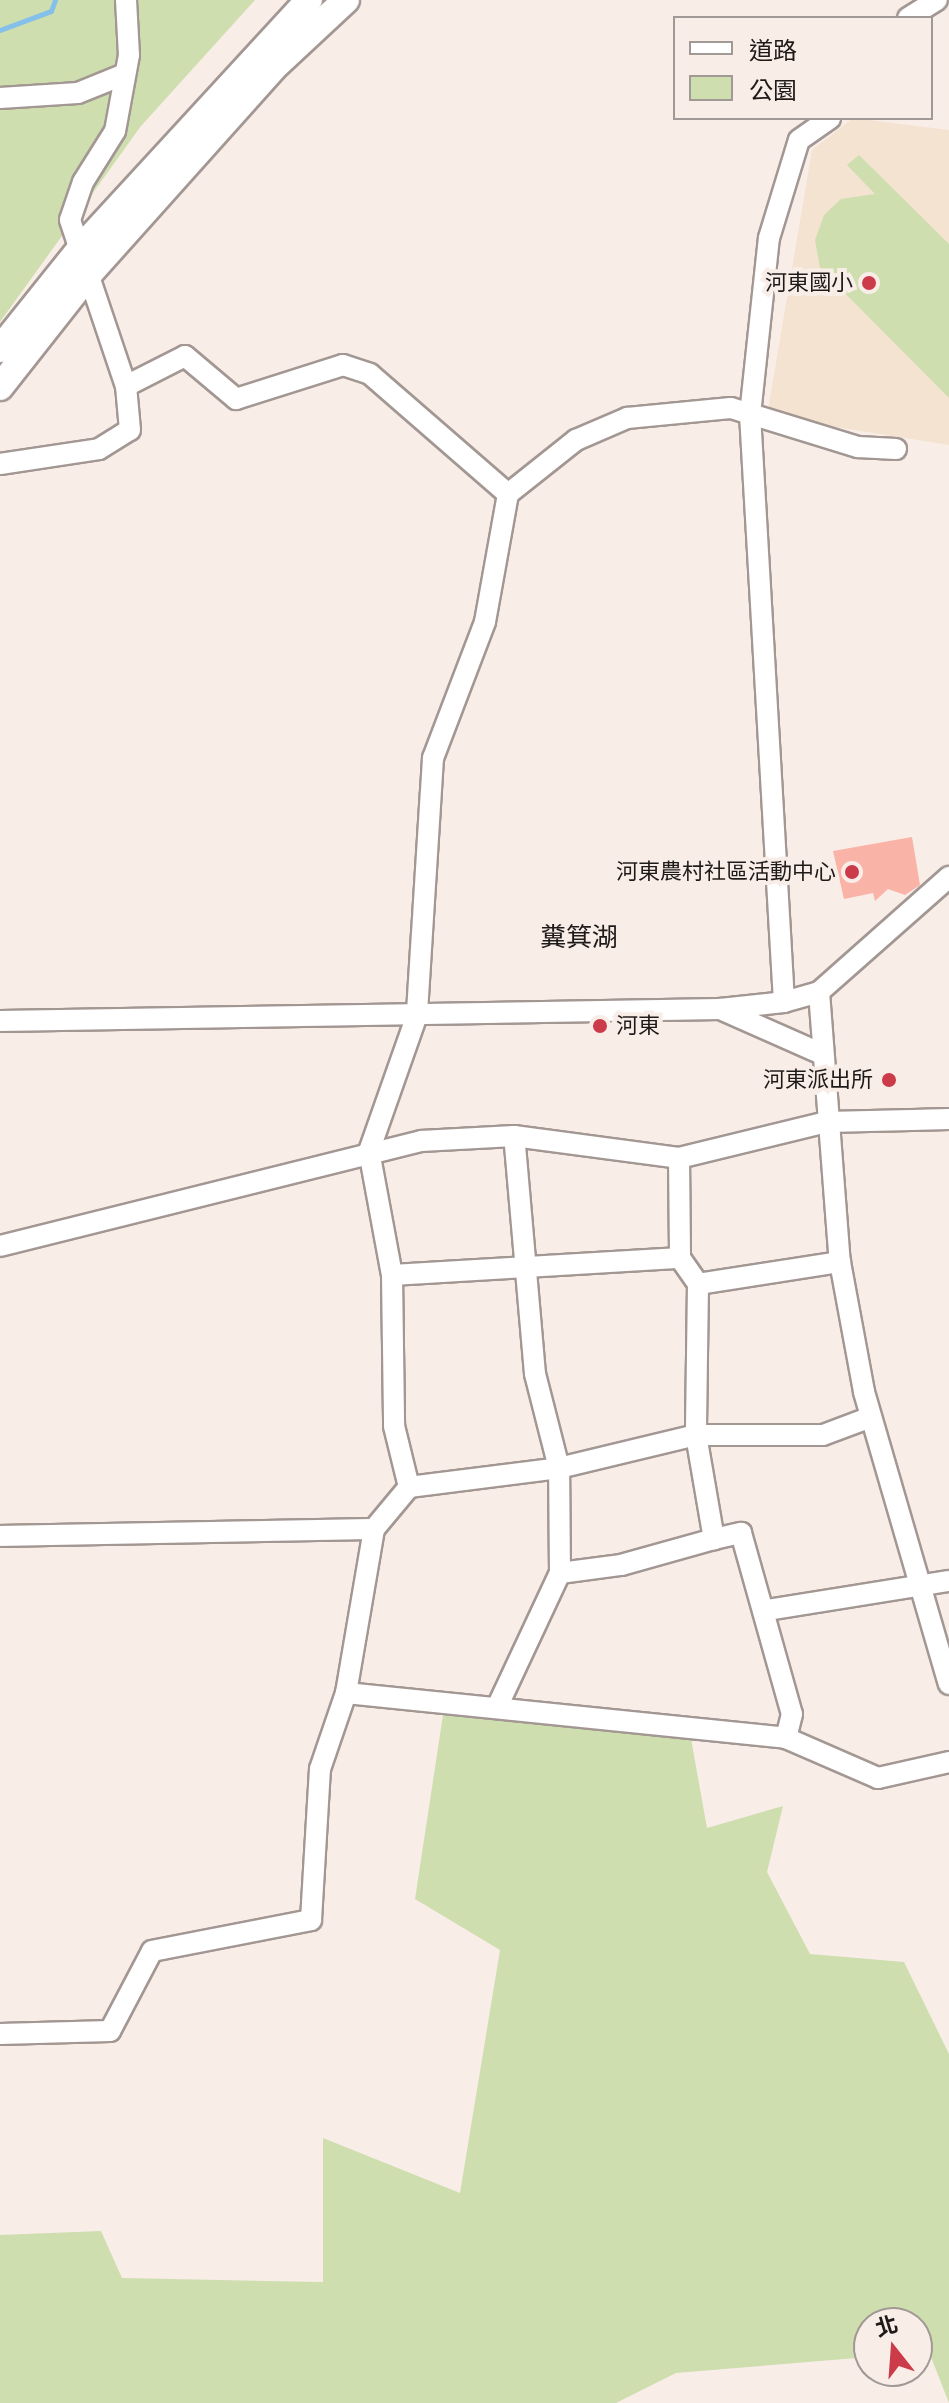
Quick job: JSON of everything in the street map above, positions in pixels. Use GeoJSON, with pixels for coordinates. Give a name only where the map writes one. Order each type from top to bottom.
{"type":"FeatureCollection","features":[{"type":"Feature","properties":{"kind":"main road"},"geometry":{"type":"LineString","coordinates":[[0,349],[80,249],[309,0]]}},
{"type":"Feature","properties":{"kind":"main road"},"geometry":{"type":"LineString","coordinates":[[0,387],[89,274],[272,69],[346,0]]}},
{"type":"Feature","properties":{"kind":"street"},"geometry":{"type":"LineString","coordinates":[[0,464],[99,449],[130,430],[126,386],[70,220],[83,182],[115,131],[125,74],[126,0]]}},
{"type":"Feature","properties":{"kind":"street"},"geometry":{"type":"LineString","coordinates":[[911,16],[937,0]]}},
{"type":"Feature","properties":{"kind":"street"},"geometry":{"type":"LineString","coordinates":[[0,98],[78,93],[125,74]]}},
{"type":"Feature","properties":{"kind":"street"},"geometry":{"type":"LineString","coordinates":[[784,1002],[750,415],[769,238],[799,140],[827,120]]}},
{"type":"Feature","properties":{"kind":"street"},"geometry":{"type":"LineString","coordinates":[[126,386],[185,356],[236,399],[343,365],[370,374],[508,494]]}},
{"type":"Feature","properties":{"kind":"street"},"geometry":{"type":"LineString","coordinates":[[409,1487],[394,1426],[392,1275],[369,1151],[417,1015],[433,758],[485,622],[508,494],[576,440],[615,421],[731,408],[858,447],[896,449]]}},
{"type":"Feature","properties":{"kind":"street"},"geometry":{"type":"LineString","coordinates":[[0,1021],[720,1009],[784,1002],[819,992],[949,877]]}},
{"type":"Feature","properties":{"kind":"street"},"geometry":{"type":"LineString","coordinates":[[819,992],[840,1262],[871,1417],[949,1684]]}},
{"type":"Feature","properties":{"kind":"street"},"geometry":{"type":"LineString","coordinates":[[720,1009],[822,1054]]}},
{"type":"Feature","properties":{"kind":"street"},"geometry":{"type":"LineString","coordinates":[[0,1246],[369,1151],[514,1136],[679,1158],[827,1122],[949,1119]]}},
{"type":"Feature","properties":{"kind":"street"},"geometry":{"type":"LineString","coordinates":[[499,1703],[560,1573],[559,1468],[535,1374],[523,1269],[514,1136]]}},
{"type":"Feature","properties":{"kind":"street"},"geometry":{"type":"LineString","coordinates":[[679,1158],[680,1258],[698,1284],[696,1435],[714,1539]]}},
{"type":"Feature","properties":{"kind":"street"},"geometry":{"type":"LineString","coordinates":[[392,1275],[680,1258]]}},
{"type":"Feature","properties":{"kind":"street"},"geometry":{"type":"LineString","coordinates":[[698,1284],[840,1262]]}},
{"type":"Feature","properties":{"kind":"street"},"geometry":{"type":"LineString","coordinates":[[0,2034],[110,2031],[152,1951],[311,1920],[320,1769],[346,1693],[374,1529],[409,1487],[559,1468],[696,1435],[823,1435],[871,1417]]}},
{"type":"Feature","properties":{"kind":"street"},"geometry":{"type":"LineString","coordinates":[[0,1536],[374,1529]]}},
{"type":"Feature","properties":{"kind":"street"},"geometry":{"type":"LineString","coordinates":[[560,1573],[741,1533],[767,1610],[792,1714],[786,1738]]}},
{"type":"Feature","properties":{"kind":"street"},"geometry":{"type":"LineString","coordinates":[[767,1610],[921,1581],[949,1581]]}},
{"type":"Feature","properties":{"kind":"street"},"geometry":{"type":"LineString","coordinates":[[346,1693],[499,1703],[786,1738],[878,1778],[949,1762]]}},
{"type":"Feature","properties":{"kind":"shaded area","name":"河東國小"},"geometry":{"type":"Polygon","coordinates":[[[850,120],[949,130],[949,445],[767,416],[812,150],[850,120]]]}},
{"type":"Feature","properties":{"kind":"green space"},"geometry":{"type":"Polygon","coordinates":[[[0,0],[255,0],[141,126],[0,322],[0,0]]]}},
{"type":"Feature","properties":{"kind":"green space"},"geometry":{"type":"Polygon","coordinates":[[[859,155],[949,244],[949,398],[820,268],[815,240],[824,215],[841,199],[875,194],[847,165],[859,155]]]}},
{"type":"Feature","properties":{"kind":"green space"},"geometry":{"type":"Polygon","coordinates":[[[445,1702],[688,1722],[707,1828],[783,1806],[767,1872],[810,1954],[904,1962],[949,2054],[949,2403],[933,2362],[933,2307],[853,2307],[853,2358],[676,2373],[616,2403],[0,2403],[0,2235],[101,2231],[122,2278],[323,2282],[323,2138],[460,2193],[500,1950],[415,1899],[445,1702]]]}},
{"type":"Feature","properties":{"kind":"building"},"geometry":{"type":"Polygon","coordinates":[[[912,837],[920,885],[905,895],[888,889],[875,901],[873,893],[844,899],[833,851],[912,837]]]}},
{"type":"Feature","properties":{"kind":"waterway"},"geometry":{"type":"LineString","coordinates":[[0,30],[51,11],[55,0]]}},
{"type":"Feature","properties":{"kind":"place","name":"河東國小"},"geometry":{"type":"Point","coordinates":[869,283]}},
{"type":"Feature","properties":{"kind":"place","name":"河東農村社區活動中心"},"geometry":{"type":"Point","coordinates":[852,872]}},
{"type":"Feature","properties":{"kind":"place","name":"河東"},"geometry":{"type":"Point","coordinates":[600,1026]}},
{"type":"Feature","properties":{"kind":"place","name":"河東派出所"},"geometry":{"type":"Point","coordinates":[889,1080]}},
{"type":"Feature","properties":{"kind":"district","name":"糞箕湖"},"geometry":{"type":"Point","coordinates":[579,937]}}]}
